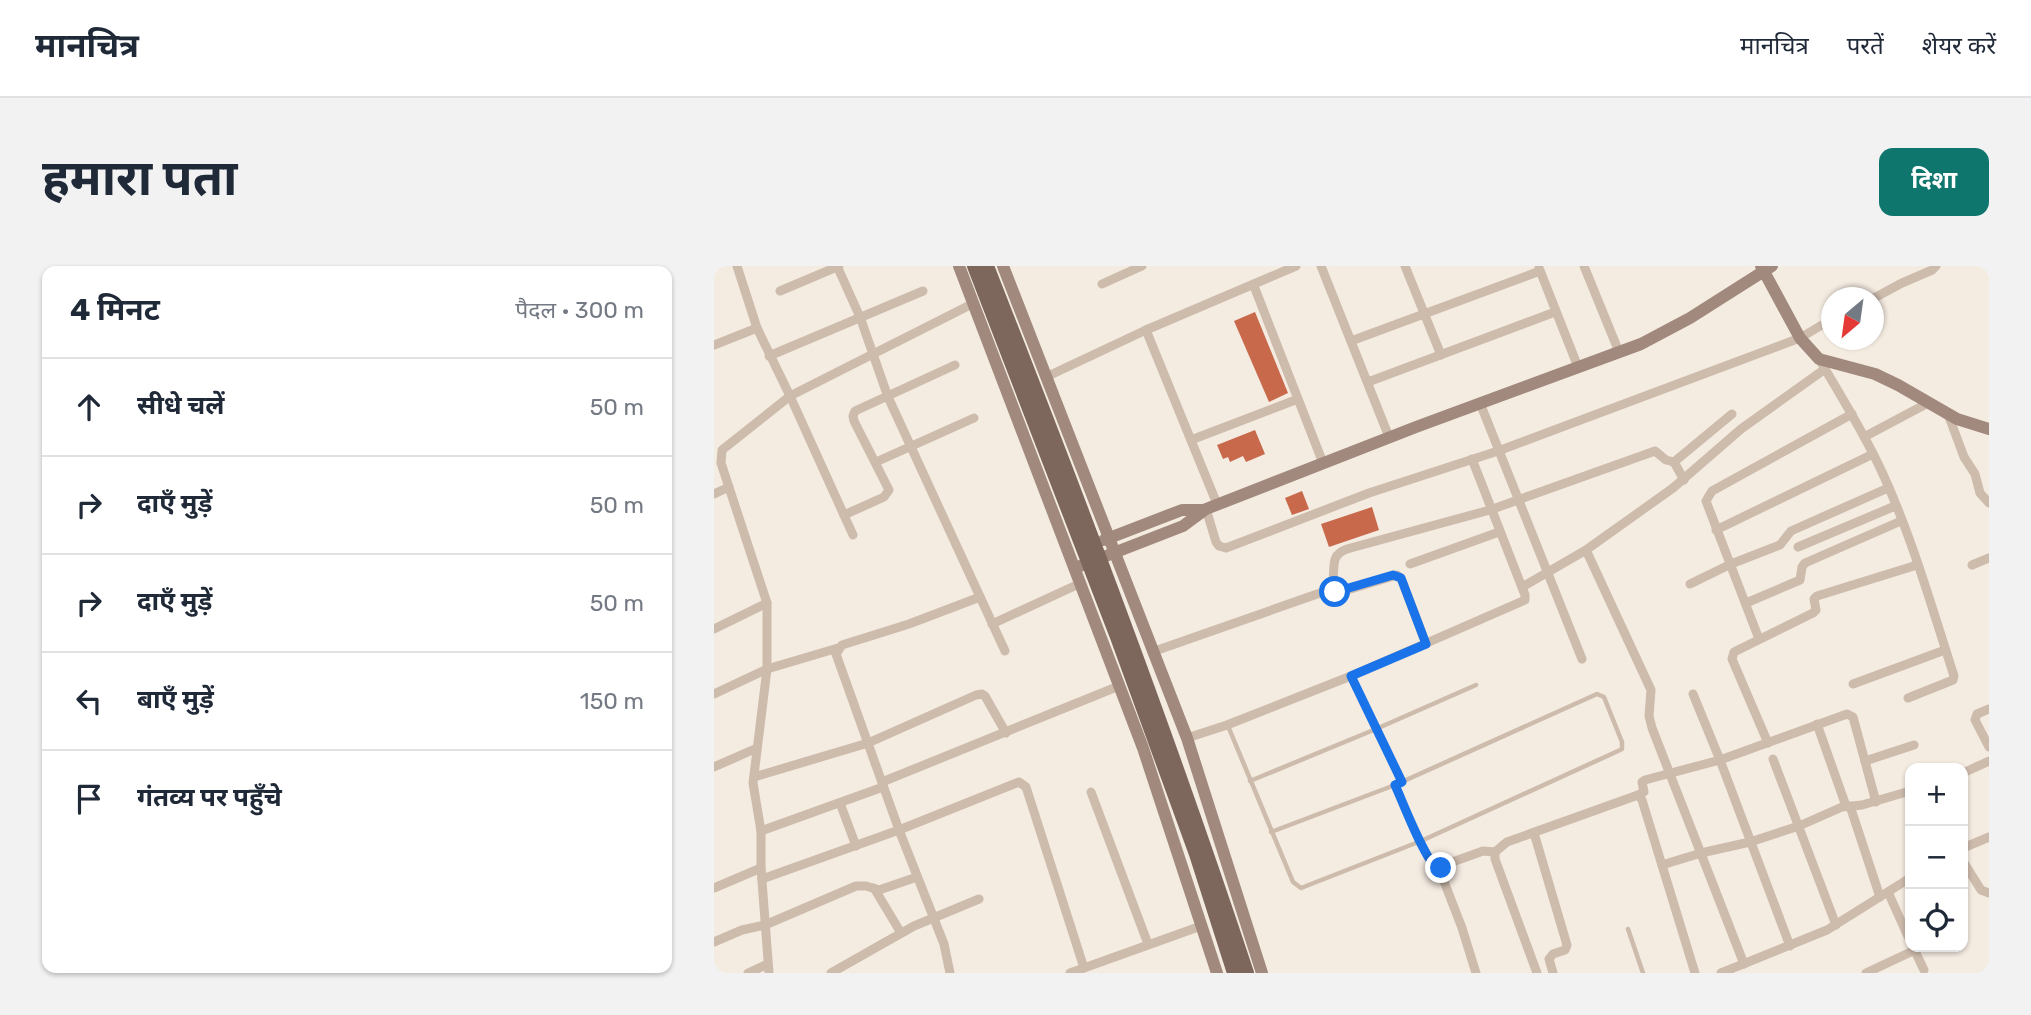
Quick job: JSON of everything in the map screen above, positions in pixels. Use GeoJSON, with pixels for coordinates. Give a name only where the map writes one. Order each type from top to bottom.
{"type":"FeatureCollection","features":[{"type":"Feature","properties":{"kind":"main road"},"geometry":{"type":"LineString","coordinates":[[959,266],[1082,548]]}},
{"type":"Feature","properties":{"kind":"main road"},"geometry":{"type":"LineString","coordinates":[[974,266],[1087,563],[1192,810],[1247,973]]}},
{"type":"Feature","properties":{"kind":"main road"},"geometry":{"type":"LineString","coordinates":[[987,266],[1087,563],[1196,854],[1234,973]]}},
{"type":"Feature","properties":{"kind":"main road"},"geometry":{"type":"LineString","coordinates":[[1003,266],[1187,738],[1262,973]]}},
{"type":"Feature","properties":{"kind":"main road"},"geometry":{"type":"LineString","coordinates":[[1082,548],[1182,510],[1209,507],[1619,352],[1665,333],[1765,268],[1800,338],[1822,364],[1875,374],[1964,422],[1989,429]]}},
{"type":"Feature","properties":{"kind":"main road"},"geometry":{"type":"LineString","coordinates":[[1087,563],[1183,526],[1209,507]]}},
{"type":"Feature","properties":{"kind":"main road"},"geometry":{"type":"LineString","coordinates":[[1087,563],[1081,583],[1143,748],[1217,973]]}},
{"type":"Feature","properties":{"kind":"street"},"geometry":{"type":"LineString","coordinates":[[737,266],[768,356],[790,396],[853,536]]}},
{"type":"Feature","properties":{"kind":"street"},"geometry":{"type":"LineString","coordinates":[[780,291],[837,266],[860,317],[888,397],[1005,651]]}},
{"type":"Feature","properties":{"kind":"street"},"geometry":{"type":"LineString","coordinates":[[1101,284],[1142,266]]}},
{"type":"Feature","properties":{"kind":"street"},"geometry":{"type":"LineString","coordinates":[[1046,377],[1146,330],[1296,266]]}},
{"type":"Feature","properties":{"kind":"street"},"geometry":{"type":"LineString","coordinates":[[1321,266],[1389,437]]}},
{"type":"Feature","properties":{"kind":"street"},"geometry":{"type":"LineString","coordinates":[[1405,266],[1441,355]]}},
{"type":"Feature","properties":{"kind":"street"},"geometry":{"type":"LineString","coordinates":[[1584,266],[1619,352]]}},
{"type":"Feature","properties":{"kind":"street"},"geometry":{"type":"LineString","coordinates":[[1884,293],[1936,266]]}},
{"type":"Feature","properties":{"kind":"street"},"geometry":{"type":"LineString","coordinates":[[1351,341],[1539,269],[1578,367]]}},
{"type":"Feature","properties":{"kind":"street"},"geometry":{"type":"LineString","coordinates":[[1254,286],[1323,463]]}},
{"type":"Feature","properties":{"kind":"street"},"geometry":{"type":"LineString","coordinates":[[768,356],[923,292]]}},
{"type":"Feature","properties":{"kind":"street"},"geometry":{"type":"LineString","coordinates":[[748,973],[768,969],[761,831],[754,795],[767,669],[767,603],[721,463],[722,450],[790,396],[874,356],[974,303]]}},
{"type":"Feature","properties":{"kind":"street"},"geometry":{"type":"LineString","coordinates":[[1368,382],[1555,312]]}},
{"type":"Feature","properties":{"kind":"street"},"geometry":{"type":"LineString","coordinates":[[1146,330],[1191,440],[1216,542],[1226,548],[1369,493],[1497,451],[1800,338],[1821,325]]}},
{"type":"Feature","properties":{"kind":"street"},"geometry":{"type":"LineString","coordinates":[[714,345],[757,328]]}},
{"type":"Feature","properties":{"kind":"street"},"geometry":{"type":"LineString","coordinates":[[1522,587],[1586,550],[1684,480],[1741,429],[1822,364],[1852,414],[1888,488],[1917,565],[1953,680],[1908,698]]}},
{"type":"Feature","properties":{"kind":"street"},"geometry":{"type":"LineString","coordinates":[[844,515],[887,495],[888,486],[853,416],[861,408],[955,365]]}},
{"type":"Feature","properties":{"kind":"street"},"geometry":{"type":"LineString","coordinates":[[1191,440],[1298,398]]}},
{"type":"Feature","properties":{"kind":"street"},"geometry":{"type":"LineString","coordinates":[[1480,403],[1582,659]]}},
{"type":"Feature","properties":{"kind":"street"},"geometry":{"type":"LineString","coordinates":[[1864,437],[1928,403]]}},
{"type":"Feature","properties":{"kind":"street"},"geometry":{"type":"LineString","coordinates":[[1674,462],[1732,414]]}},
{"type":"Feature","properties":{"kind":"street"},"geometry":{"type":"LineString","coordinates":[[1759,639],[1706,506],[1709,495],[1852,414]]}},
{"type":"Feature","properties":{"kind":"street"},"geometry":{"type":"LineString","coordinates":[[1948,414],[1964,457],[1975,474],[1978,489],[1989,503]]}},
{"type":"Feature","properties":{"kind":"street"},"geometry":{"type":"LineString","coordinates":[[876,462],[974,418]]}},
{"type":"Feature","properties":{"kind":"street"},"geometry":{"type":"LineString","coordinates":[[1323,592],[1333,582],[1333,563],[1338,552],[1490,510],[1654,451],[1666,460],[1674,462],[1684,480]]}},
{"type":"Feature","properties":{"kind":"street"},"geometry":{"type":"LineString","coordinates":[[1716,530],[1873,454]]}},
{"type":"Feature","properties":{"kind":"street"},"geometry":{"type":"LineString","coordinates":[[1187,738],[1351,676],[1525,600],[1472,459]]}},
{"type":"Feature","properties":{"kind":"street"},"geometry":{"type":"LineString","coordinates":[[714,494],[729,487]]}},
{"type":"Feature","properties":{"kind":"street"},"geometry":{"type":"LineString","coordinates":[[1690,584],[1780,545],[1791,531],[1888,488]]}},
{"type":"Feature","properties":{"kind":"street"},"geometry":{"type":"LineString","coordinates":[[1798,547],[1895,506]]}},
{"type":"Feature","properties":{"kind":"street"},"geometry":{"type":"LineString","coordinates":[[1746,603],[1800,580],[1805,563],[1901,521]]}},
{"type":"Feature","properties":{"kind":"street"},"geometry":{"type":"LineString","coordinates":[[1410,564],[1499,532]]}},
{"type":"Feature","properties":{"kind":"street"},"geometry":{"type":"LineString","coordinates":[[1586,550],[1651,690],[1650,722],[1744,964]]}},
{"type":"Feature","properties":{"kind":"street"},"geometry":{"type":"LineString","coordinates":[[1972,565],[1989,558]]}},
{"type":"Feature","properties":{"kind":"street"},"geometry":{"type":"LineString","coordinates":[[1768,743],[1732,660],[1734,652],[1815,612],[1814,599],[1817,596],[1917,565]]}},
{"type":"Feature","properties":{"kind":"street"},"geometry":{"type":"LineString","coordinates":[[1152,652],[1323,592],[1344,591],[1397,575],[1401,578],[1426,644]]}},
{"type":"Feature","properties":{"kind":"street"},"geometry":{"type":"LineString","coordinates":[[992,624],[1081,583]]}},
{"type":"Feature","properties":{"kind":"street"},"geometry":{"type":"LineString","coordinates":[[714,694],[767,669],[838,648],[980,597]]}},
{"type":"Feature","properties":{"kind":"street"},"geometry":{"type":"LineString","coordinates":[[714,629],[767,603]]}},
{"type":"Feature","properties":{"kind":"street"},"geometry":{"type":"LineString","coordinates":[[838,648],[836,654],[899,830],[934,918],[948,958],[950,973]]}},
{"type":"Feature","properties":{"kind":"street"},"geometry":{"type":"LineString","coordinates":[[1853,684],[1945,650]]}},
{"type":"Feature","properties":{"kind":"street"},"geometry":{"type":"LineString","coordinates":[[761,831],[840,803],[1119,686]]}},
{"type":"Feature","properties":{"kind":"street"},"geometry":{"type":"LineString","coordinates":[[754,777],[868,743],[982,694],[1006,733]]}},
{"type":"Feature","properties":{"kind":"street"},"geometry":{"type":"LineString","coordinates":[[1693,694],[1790,946]]}},
{"type":"Feature","properties":{"kind":"street"},"geometry":{"type":"LineString","coordinates":[[1989,709],[1977,714],[1975,720],[1989,747]]}},
{"type":"Feature","properties":{"kind":"street"},"geometry":{"type":"LineString","coordinates":[[1476,973],[1440,871],[1444,865],[1483,851],[1495,852],[1507,842],[1638,795],[1644,792],[1643,781],[1720,760],[1817,724],[1851,715],[1876,802]]}},
{"type":"Feature","properties":{"kind":"street"},"geometry":{"type":"LineString","coordinates":[[1817,724],[1884,895],[1905,932]]}},
{"type":"Feature","properties":{"kind":"street"},"geometry":{"type":"LineString","coordinates":[[1865,761],[1914,745]]}},
{"type":"Feature","properties":{"kind":"street"},"geometry":{"type":"LineString","coordinates":[[714,767],[757,748]]}},
{"type":"Feature","properties":{"kind":"street"},"geometry":{"type":"LineString","coordinates":[[1773,759],[1836,925]]}},
{"type":"Feature","properties":{"kind":"street"},"geometry":{"type":"LineString","coordinates":[[1968,770],[1989,761]]}},
{"type":"Feature","properties":{"kind":"street"},"geometry":{"type":"LineString","coordinates":[[762,879],[899,830],[1015,782],[1024,783],[1084,968]]}},
{"type":"Feature","properties":{"kind":"street"},"geometry":{"type":"LineString","coordinates":[[1091,793],[1148,944]]}},
{"type":"Feature","properties":{"kind":"street"},"geometry":{"type":"LineString","coordinates":[[1662,865],[1749,842],[1848,806],[1876,802],[1905,793]]}},
{"type":"Feature","properties":{"kind":"street"},"geometry":{"type":"LineString","coordinates":[[1638,795],[1643,800],[1695,973]]}},
{"type":"Feature","properties":{"kind":"street"},"geometry":{"type":"LineString","coordinates":[[840,803],[856,846]]}},
{"type":"Feature","properties":{"kind":"street"},"geometry":{"type":"LineString","coordinates":[[1534,832],[1567,945],[1565,950],[1553,954],[1549,959],[1553,973]]}},
{"type":"Feature","properties":{"kind":"street"},"geometry":{"type":"LineString","coordinates":[[1968,846],[1989,836]]}},
{"type":"Feature","properties":{"kind":"street"},"geometry":{"type":"LineString","coordinates":[[1495,852],[1495,859],[1537,973]]}},
{"type":"Feature","properties":{"kind":"street"},"geometry":{"type":"LineString","coordinates":[[714,888],[761,868]]}},
{"type":"Feature","properties":{"kind":"street"},"geometry":{"type":"LineString","coordinates":[[1968,869],[1982,890],[1989,892]]}},
{"type":"Feature","properties":{"kind":"street"},"geometry":{"type":"LineString","coordinates":[[714,942],[742,930],[765,925],[856,886],[885,888],[917,877]]}},
{"type":"Feature","properties":{"kind":"street"},"geometry":{"type":"LineString","coordinates":[[1721,973],[1836,925],[1905,881]]}},
{"type":"Feature","properties":{"kind":"street"},"geometry":{"type":"LineString","coordinates":[[874,888],[901,933]]}},
{"type":"Feature","properties":{"kind":"street"},"geometry":{"type":"LineString","coordinates":[[831,973],[901,933],[979,899]]}},
{"type":"Feature","properties":{"kind":"street"},"geometry":{"type":"LineString","coordinates":[[1070,973],[1200,926]]}},
{"type":"Feature","properties":{"kind":"street"},"geometry":{"type":"LineString","coordinates":[[1866,973],[1905,951]]}},
{"type":"Feature","properties":{"kind":"street"},"geometry":{"type":"LineString","coordinates":[[1916,952],[1924,970]]}},
{"type":"Feature","properties":{"kind":"lane"},"geometry":{"type":"LineString","coordinates":[[1351,676],[1402,782]]}},
{"type":"Feature","properties":{"kind":"lane"},"geometry":{"type":"LineString","coordinates":[[1250,781],[1476,685]]}},
{"type":"Feature","properties":{"kind":"lane"},"geometry":{"type":"LineString","coordinates":[[1227,725],[1271,832],[1293,882],[1301,888],[1421,842],[1618,751],[1622,749],[1622,742],[1604,697],[1597,694],[1395,785],[1271,832]]}},
{"type":"Feature","properties":{"kind":"lane"},"geometry":{"type":"LineString","coordinates":[[1395,785],[1430,863],[1440,871]]}},
{"type":"Feature","properties":{"kind":"lane"},"geometry":{"type":"LineString","coordinates":[[1628,929],[1643,973]]}},
{"type":"Feature","properties":{"kind":"building"},"geometry":{"type":"Polygon","coordinates":[[[1255,312],[1288,393],[1269,402],[1234,321],[1255,312]]]}},
{"type":"Feature","properties":{"kind":"building"},"geometry":{"type":"Polygon","coordinates":[[[1255,430],[1265,454],[1246,462],[1243,456],[1230,462],[1228,457],[1223,459],[1217,445],[1255,430]]]}},
{"type":"Feature","properties":{"kind":"building"},"geometry":{"type":"Polygon","coordinates":[[[1302,491],[1309,509],[1292,515],[1285,498],[1302,491]]]}},
{"type":"Feature","properties":{"kind":"building"},"geometry":{"type":"Polygon","coordinates":[[[1372,507],[1379,530],[1329,547],[1321,524],[1372,507]]]}},
{"type":"Feature","properties":{"kind":"route"},"geometry":{"type":"LineString","coordinates":[[1335,592],[1353,589],[1393,575],[1401,578],[1426,644],[1351,676],[1402,782],[1395,785],[1430,863],[1440,871],[1441,868]]}}]}
